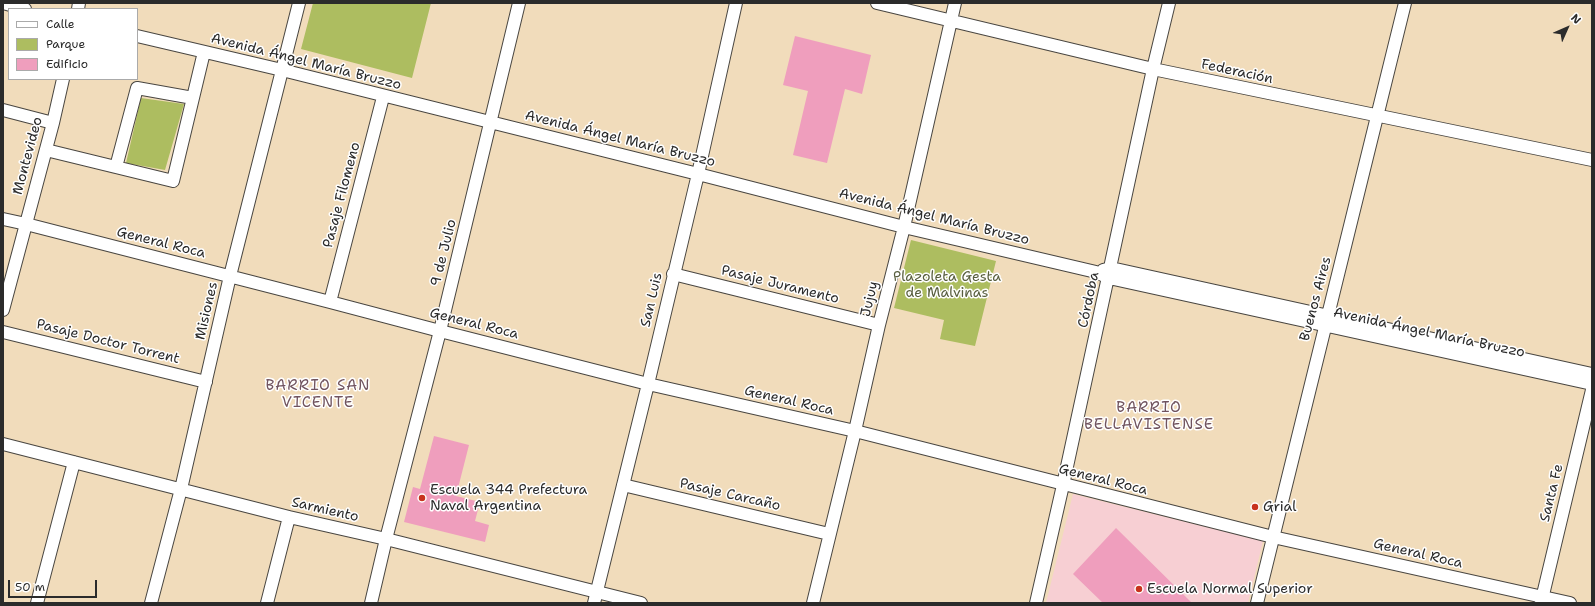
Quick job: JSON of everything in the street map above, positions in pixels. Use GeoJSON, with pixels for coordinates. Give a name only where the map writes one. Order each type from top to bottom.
{"type":"FeatureCollection","features":[{"type":"Feature","properties":{"kind":"street"},"geometry":{"type":"LineString","coordinates":[[3,3],[21,8]]}},
{"type":"Feature","properties":{"kind":"street","name":"Misiones"},"geometry":{"type":"LineString","coordinates":[[151,603],[181,489],[230,276],[299,3]]}},
{"type":"Feature","properties":{"kind":"street","name":"9 de Julio"},"geometry":{"type":"LineString","coordinates":[[371,603],[386,539],[440,332],[519,3]]}},
{"type":"Feature","properties":{"kind":"street","name":"San Luis"},"geometry":{"type":"LineString","coordinates":[[595,598],[698,174],[736,3]]}},
{"type":"Feature","properties":{"kind":"street","name":"Federación"},"geometry":{"type":"LineString","coordinates":[[877,3],[951,22],[1153,69],[1378,117],[1592,160]]}},
{"type":"Feature","properties":{"kind":"street","name":"Jujuy"},"geometry":{"type":"LineString","coordinates":[[813,603],[879,325],[904,227],[955,3]]}},
{"type":"Feature","properties":{"kind":"street","name":"Córdoba"},"geometry":{"type":"LineString","coordinates":[[1036,603],[1064,485],[1153,69],[1169,3]]}},
{"type":"Feature","properties":{"kind":"street","name":"Buenos Aires"},"geometry":{"type":"LineString","coordinates":[[1257,603],[1405,3]]}},
{"type":"Feature","properties":{"kind":"street","name":"Avenida Ángel María Bruzzo"},"geometry":{"type":"LineString","coordinates":[[138,36],[282,70],[904,227],[1096,272],[1110,273],[1327,321],[1592,384]]}},
{"type":"Feature","properties":{"kind":"street"},"geometry":{"type":"LineString","coordinates":[[46,150],[173,181],[204,52]]}},
{"type":"Feature","properties":{"kind":"street","name":"Montevideo"},"geometry":{"type":"LineString","coordinates":[[3,310],[46,150],[63,80]]}},
{"type":"Feature","properties":{"kind":"street"},"geometry":{"type":"LineString","coordinates":[[116,167],[137,88],[193,98]]}},
{"type":"Feature","properties":{"kind":"street","name":"Pasaje Filomeno"},"geometry":{"type":"LineString","coordinates":[[330,302],[383,96]]}},
{"type":"Feature","properties":{"kind":"street"},"geometry":{"type":"LineString","coordinates":[[3,110],[53,123]]}},
{"type":"Feature","properties":{"kind":"street","name":"General Roca"},"geometry":{"type":"LineString","coordinates":[[3,219],[648,384],[855,431],[1273,537],[1542,600],[1570,603]]}},
{"type":"Feature","properties":{"kind":"street","name":"Pasaje Juramento"},"geometry":{"type":"LineString","coordinates":[[673,274],[879,325]]}},
{"type":"Feature","properties":{"kind":"street","name":"Avenida Ángel María Bruzzo"},"geometry":{"type":"LineString","coordinates":[[1327,321],[1592,374]]}},
{"type":"Feature","properties":{"kind":"street","name":"Pasaje Doctor Torrent"},"geometry":{"type":"LineString","coordinates":[[3,332],[206,382]]}},
{"type":"Feature","properties":{"kind":"street","name":"Santa Fe"},"geometry":{"type":"LineString","coordinates":[[1542,600],[1592,390]]}},
{"type":"Feature","properties":{"kind":"street","name":"Sarmiento"},"geometry":{"type":"LineString","coordinates":[[3,444],[289,517],[386,539],[595,598],[641,603]]}},
{"type":"Feature","properties":{"kind":"street"},"geometry":{"type":"LineString","coordinates":[[37,603],[74,462]]}},
{"type":"Feature","properties":{"kind":"street","name":"Pasaje Carcaño"},"geometry":{"type":"LineString","coordinates":[[623,485],[829,534]]}},
{"type":"Feature","properties":{"kind":"street"},"geometry":{"type":"LineString","coordinates":[[267,603],[289,517]]}},
{"type":"Feature","properties":{"kind":"shaded area"},"geometry":{"type":"Polygon","coordinates":[[[1073,494],[1263,541],[1248,603],[1046,603],[1073,494]]]}},
{"type":"Feature","properties":{"kind":"green space"},"geometry":{"type":"Polygon","coordinates":[[[313,3],[431,3],[412,78],[301,49],[313,3]]]}},
{"type":"Feature","properties":{"kind":"green space"},"geometry":{"type":"Polygon","coordinates":[[[141,98],[184,104],[165,170],[126,163],[141,98]]]}},
{"type":"Feature","properties":{"kind":"green space","name":"Plazoleta Gesta de Malvinas"},"geometry":{"type":"Polygon","coordinates":[[[911,240],[996,261],[975,346],[940,339],[944,320],[894,308],[911,240]]]}},
{"type":"Feature","properties":{"kind":"building"},"geometry":{"type":"Polygon","coordinates":[[[795,36],[871,55],[862,94],[845,89],[827,163],[793,155],[808,91],[783,85],[795,36]]]}},
{"type":"Feature","properties":{"kind":"building"},"geometry":{"type":"Polygon","coordinates":[[[434,436],[469,445],[456,496],[480,502],[475,521],[489,525],[485,542],[404,522],[413,487],[420,489],[434,436]]]}},
{"type":"Feature","properties":{"kind":"building"},"geometry":{"type":"Polygon","coordinates":[[[1116,528],[1192,603],[1103,603],[1073,574],[1116,528]]]}},
{"type":"Feature","properties":{"kind":"place","name":"Escuela 344 Prefectura Naval Argentina"},"geometry":{"type":"Point","coordinates":[422,498]}},
{"type":"Feature","properties":{"kind":"place","name":"Grial"},"geometry":{"type":"Point","coordinates":[1255,507]}},
{"type":"Feature","properties":{"kind":"place","name":"Escuela Normal Superior"},"geometry":{"type":"Point","coordinates":[1139,589]}},
{"type":"Feature","properties":{"kind":"district","name":"BARRIO SAN VICENTE"},"geometry":{"type":"Point","coordinates":[318,394]}},
{"type":"Feature","properties":{"kind":"district","name":"BARRIO BELLAVISTENSE"},"geometry":{"type":"Point","coordinates":[1149,416]}}]}
